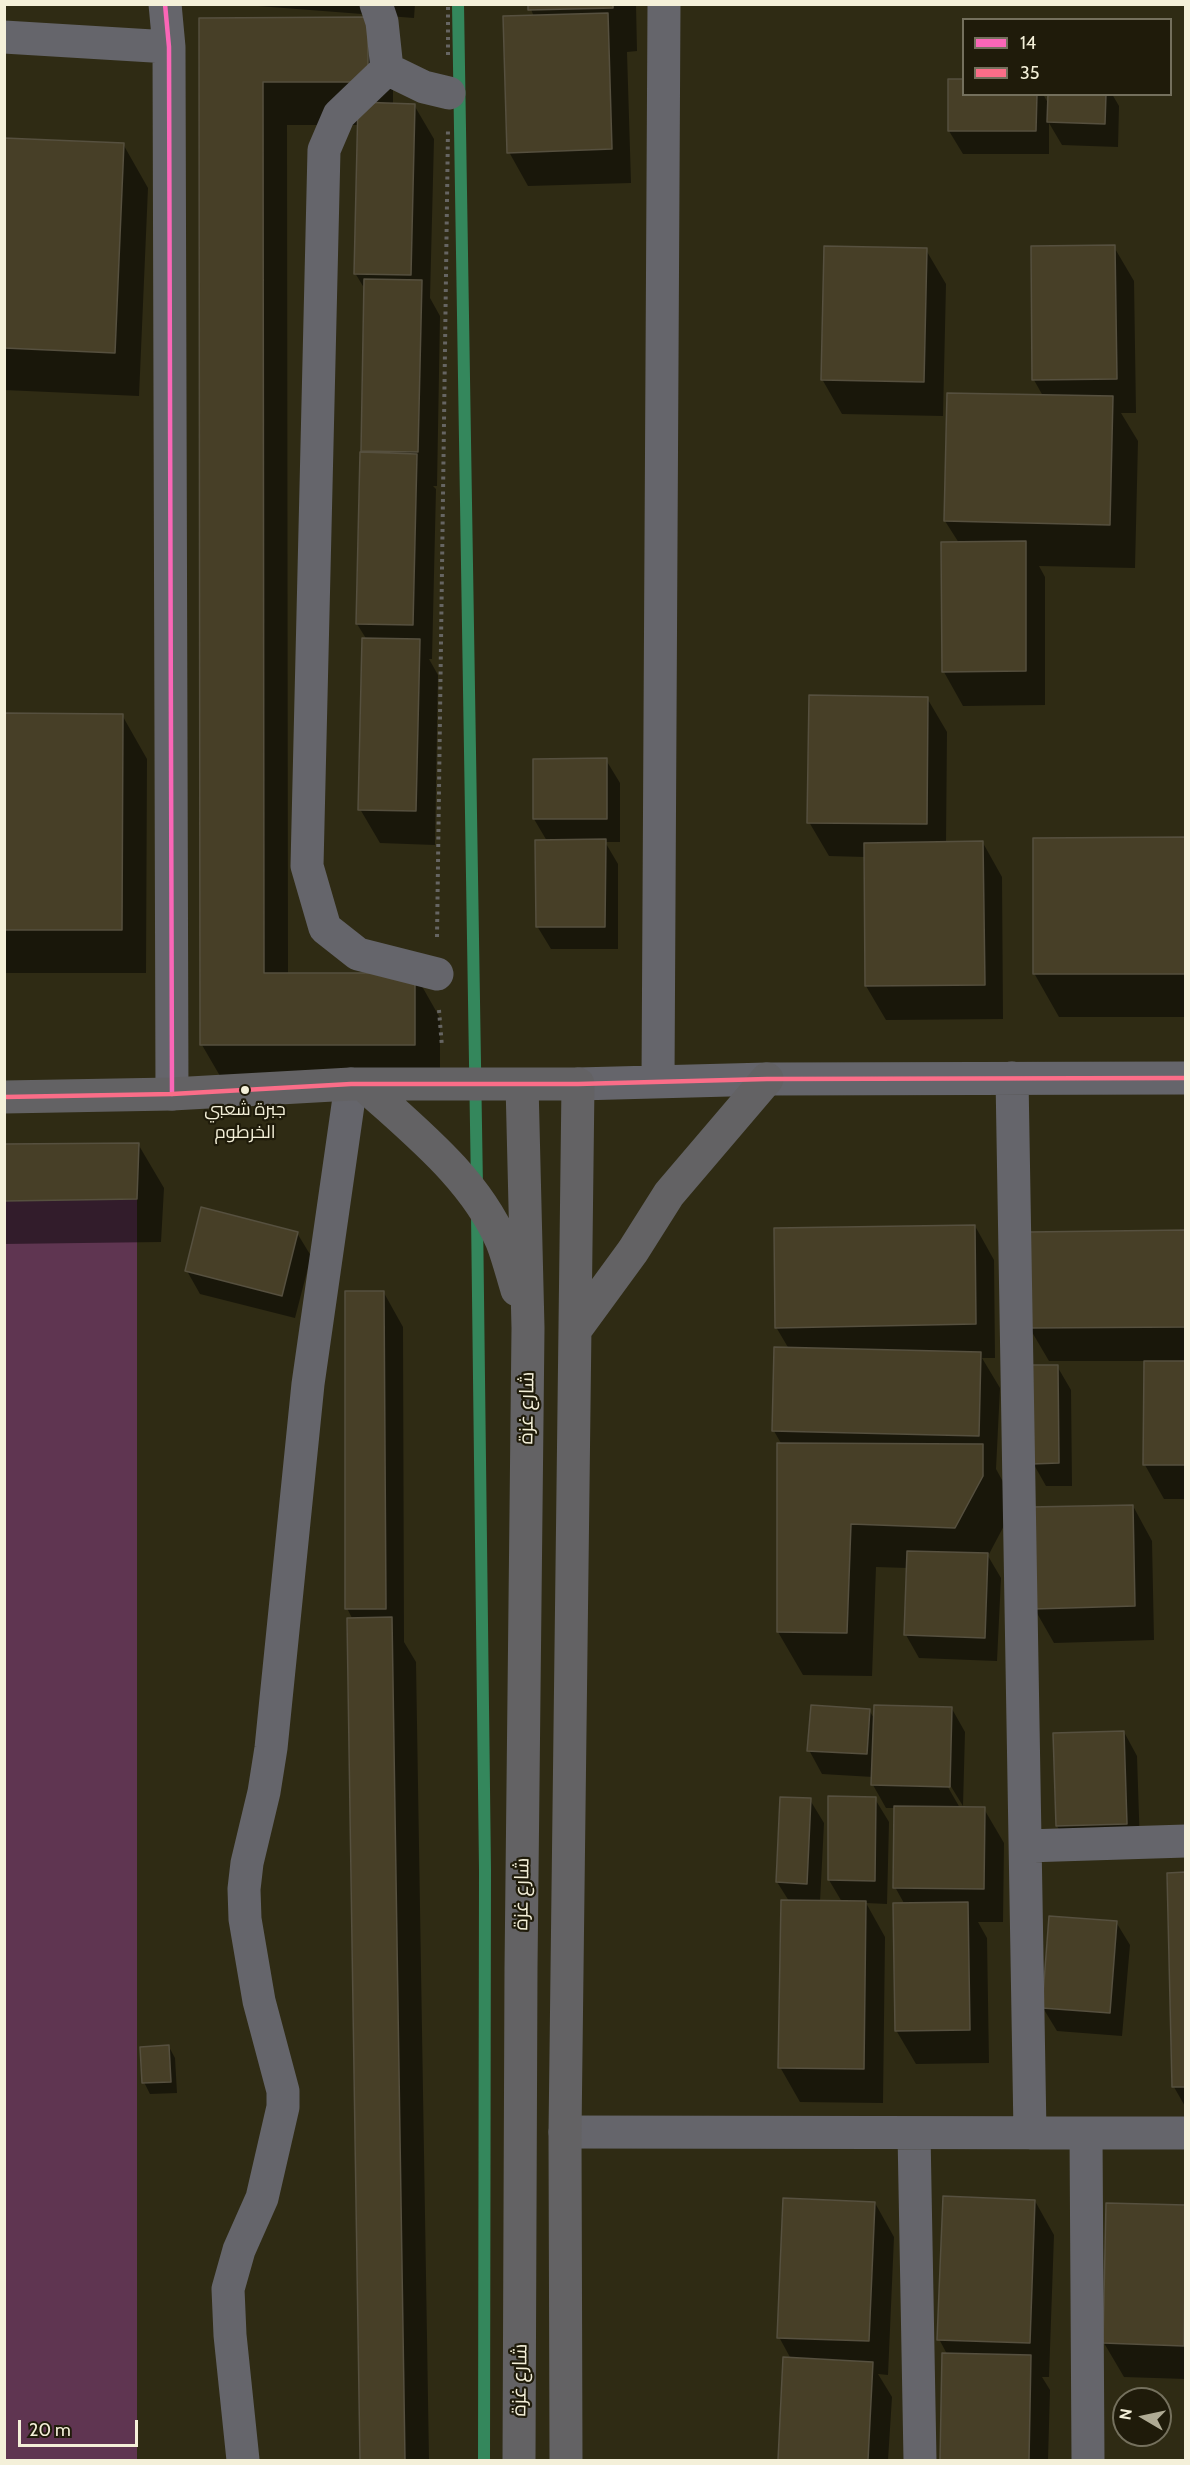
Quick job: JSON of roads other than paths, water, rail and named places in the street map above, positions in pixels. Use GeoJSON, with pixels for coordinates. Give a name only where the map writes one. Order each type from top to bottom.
{"type":"FeatureCollection","features":[{"type":"Feature","properties":{"kind":"main road"},"geometry":{"type":"LineString","coordinates":[[576,1329],[633,1251],[669,1194],[767,1079]]}},
{"type":"Feature","properties":{"kind":"main road"},"geometry":{"type":"LineString","coordinates":[[357,1084],[458,1175],[487,1215],[502,1242],[528,1328]]}},
{"type":"Feature","properties":{"kind":"main road"},"geometry":{"type":"LineString","coordinates":[[4,1097],[172,1094],[357,1084],[578,1084],[565,2132],[566,2460]]}},
{"type":"Feature","properties":{"kind":"main road","name":"شارع غزة"},"geometry":{"type":"LineString","coordinates":[[519,2460],[521,1956],[528,1328],[522,1084]]}},
{"type":"Feature","properties":{"kind":"street"},"geometry":{"type":"LineString","coordinates":[[172,1094],[169,47],[165,5],[183,4]]}},
{"type":"Feature","properties":{"kind":"street"},"geometry":{"type":"LineString","coordinates":[[376,4],[382,22],[387,69]]}},
{"type":"Feature","properties":{"kind":"street"},"geometry":{"type":"LineString","coordinates":[[657,1081],[664,4]]}},
{"type":"Feature","properties":{"kind":"street"},"geometry":{"type":"LineString","coordinates":[[4,37],[169,47]]}},
{"type":"Feature","properties":{"kind":"street"},"geometry":{"type":"LineString","coordinates":[[387,69],[424,87],[449,93]]}},
{"type":"Feature","properties":{"kind":"street"},"geometry":{"type":"LineString","coordinates":[[387,69],[339,115],[324,150],[307,866],[325,928],[358,954],[437,974]]}},
{"type":"Feature","properties":{"kind":"street"},"geometry":{"type":"LineString","coordinates":[[1012,1078],[1030,2133]]}},
{"type":"Feature","properties":{"kind":"street"},"geometry":{"type":"LineString","coordinates":[[578,1084],[767,1079],[1185,1078]]}},
{"type":"Feature","properties":{"kind":"street"},"geometry":{"type":"LineString","coordinates":[[243,2460],[230,2335],[228,2289],[238,2250],[262,2198],[283,2107],[283,2091],[259,2001],[248,1946],[244,1889],[247,1863],[264,1792],[271,1748],[308,1384],[357,1084]]}},
{"type":"Feature","properties":{"kind":"street"},"geometry":{"type":"LineString","coordinates":[[1026,1846],[1185,1841]]}},
{"type":"Feature","properties":{"kind":"street"},"geometry":{"type":"LineString","coordinates":[[565,2132],[1185,2133]]}},
{"type":"Feature","properties":{"kind":"street"},"geometry":{"type":"LineString","coordinates":[[914,2133],[920,2460]]}},
{"type":"Feature","properties":{"kind":"street"},"geometry":{"type":"LineString","coordinates":[[1086,2133],[1088,2460]]}},
{"type":"Feature","properties":{"kind":"waterway"},"geometry":{"type":"LineString","coordinates":[[458,4],[477,1187]]}},
{"type":"Feature","properties":{"kind":"waterway"},"geometry":{"type":"LineString","coordinates":[[477,1214],[485,1870],[484,2460]]}},
{"type":"Feature","properties":{"kind":"place","name":"جبرة شعبي الخرطوم"},"geometry":{"type":"Point","coordinates":[245,1090]}}]}
